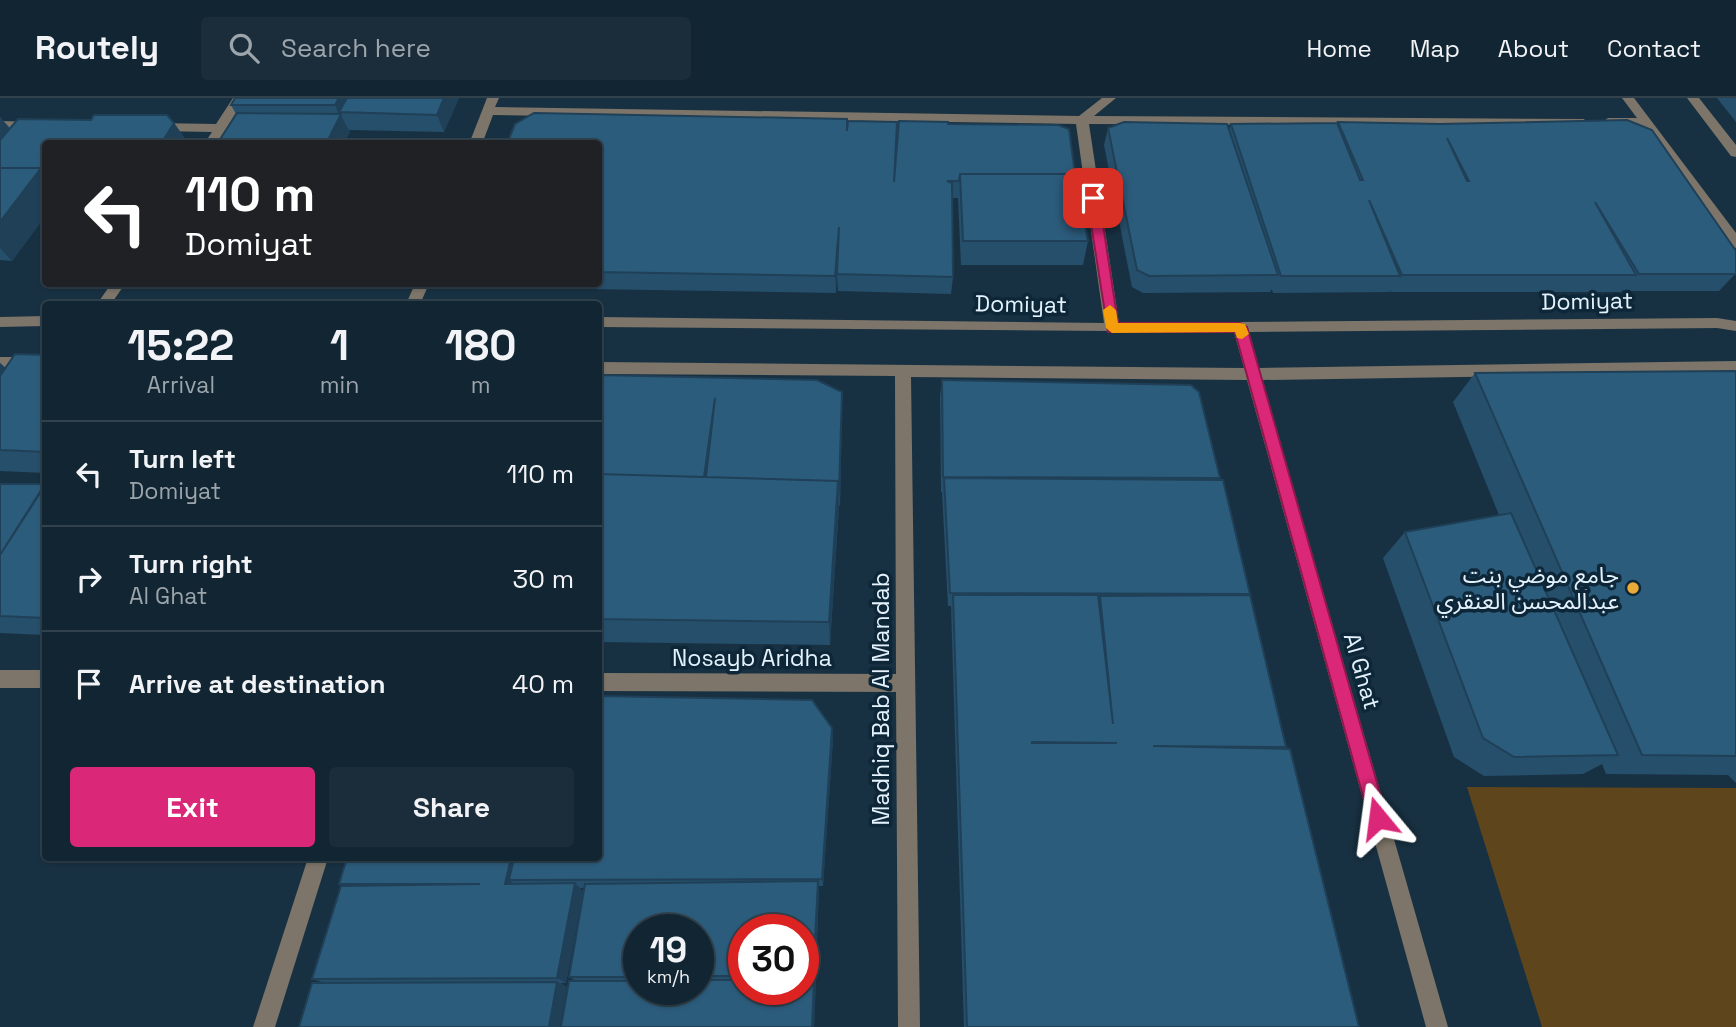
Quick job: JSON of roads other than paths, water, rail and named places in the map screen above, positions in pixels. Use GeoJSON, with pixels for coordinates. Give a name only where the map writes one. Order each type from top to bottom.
{"type":"FeatureCollection","features":[{"type":"Feature","properties":{"kind":"street"},"geometry":{"type":"LineString","coordinates":[[212,140],[239,98]]}},
{"type":"Feature","properties":{"kind":"street"},"geometry":{"type":"LineString","coordinates":[[477,140],[493,98]]}},
{"type":"Feature","properties":{"kind":"street"},"geometry":{"type":"LineString","coordinates":[[1082,120],[1110,98]]}},
{"type":"Feature","properties":{"kind":"street"},"geometry":{"type":"LineString","coordinates":[[1628,98],[1736,243]]}},
{"type":"Feature","properties":{"kind":"street"},"geometry":{"type":"LineString","coordinates":[[1693,98],[1736,153]]}},
{"type":"Feature","properties":{"kind":"street"},"geometry":{"type":"LineString","coordinates":[[488,111],[1082,120],[1645,122]]}},
{"type":"Feature","properties":{"kind":"street"},"geometry":{"type":"LineString","coordinates":[[1082,120],[1112,328]]}},
{"type":"Feature","properties":{"kind":"street"},"geometry":{"type":"LineString","coordinates":[[0,125],[55,126]]}},
{"type":"Feature","properties":{"kind":"street"},"geometry":{"type":"LineString","coordinates":[[138,127],[220,128]]}},
{"type":"Feature","properties":{"kind":"street"},"geometry":{"type":"LineString","coordinates":[[0,322],[42,321]]}},
{"type":"Feature","properties":{"kind":"street","name":"Domiyat"},"geometry":{"type":"LineString","coordinates":[[602,323],[1112,328],[1703,323],[1736,326]]}},
{"type":"Feature","properties":{"kind":"street","name":"Al Ghat"},"geometry":{"type":"LineString","coordinates":[[1240,327],[1437,1027]]}},
{"type":"Feature","properties":{"kind":"street"},"geometry":{"type":"LineString","coordinates":[[0,363],[42,363]]}},
{"type":"Feature","properties":{"kind":"street"},"geometry":{"type":"LineString","coordinates":[[602,368],[1253,374],[1736,367]]}},
{"type":"Feature","properties":{"kind":"street","name":"Madhiq Bab Al Mandab"},"geometry":{"type":"LineString","coordinates":[[903,371],[909,1027]]}},
{"type":"Feature","properties":{"kind":"street"},"geometry":{"type":"LineString","coordinates":[[0,679],[42,679]]}},
{"type":"Feature","properties":{"kind":"street","name":"Nosayb Aridha"},"geometry":{"type":"LineString","coordinates":[[602,682],[906,683]]}},
{"type":"Feature","properties":{"kind":"street"},"geometry":{"type":"LineString","coordinates":[[264,1027],[317,861]]}},
{"type":"Feature","properties":{"kind":"place","name":"جامع موضي بنت عبدالمحسن العنقري"},"geometry":{"type":"Point","coordinates":[1633,588]}}]}
